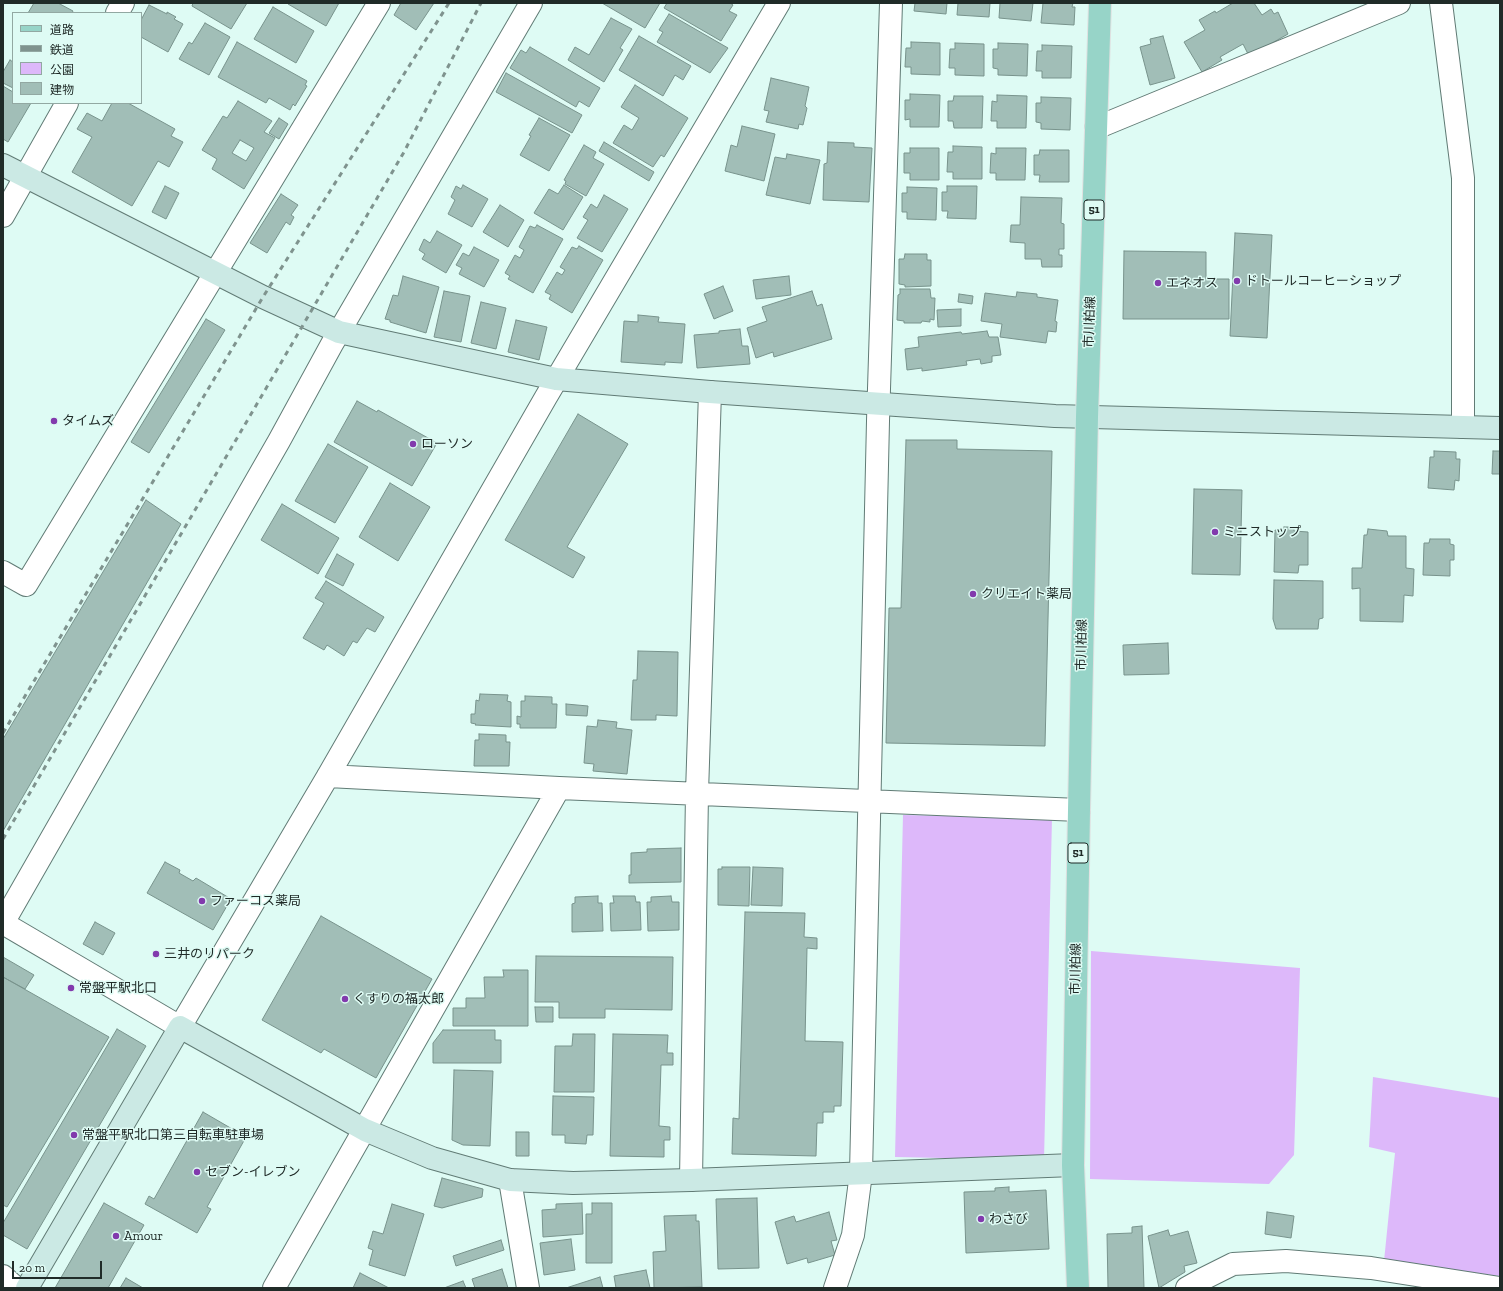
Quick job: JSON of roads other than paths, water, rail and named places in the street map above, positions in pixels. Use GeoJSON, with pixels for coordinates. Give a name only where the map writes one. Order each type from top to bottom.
{"type":"FeatureCollection","features":[{"type":"Feature","properties":{"kind":"main road","name":"市川柏線"},"geometry":{"type":"LineString","coordinates":[[1078,1288],[1073,1166],[1079,810],[1087,417],[1100,3]]}},
{"type":"Feature","properties":{"kind":"street"},"geometry":{"type":"LineString","coordinates":[[118,12],[123,3]]}},
{"type":"Feature","properties":{"kind":"street"},"geometry":{"type":"LineString","coordinates":[[3,572],[26,585],[379,3]]}},
{"type":"Feature","properties":{"kind":"street"},"geometry":{"type":"LineString","coordinates":[[531,3],[339,332],[275,448],[3,923],[180,1027],[365,1130],[432,1158],[510,1180],[573,1183],[1073,1166]]}},
{"type":"Feature","properties":{"kind":"street"},"geometry":{"type":"LineString","coordinates":[[27,1288],[328,776],[556,379],[780,3]]}},
{"type":"Feature","properties":{"kind":"street"},"geometry":{"type":"LineString","coordinates":[[835,1288],[853,1235],[860,1173],[878,403],[891,3]]}},
{"type":"Feature","properties":{"kind":"street"},"geometry":{"type":"LineString","coordinates":[[1096,128],[1399,3]]}},
{"type":"Feature","properties":{"kind":"street"},"geometry":{"type":"LineString","coordinates":[[1441,3],[1463,178],[1464,427]]}},
{"type":"Feature","properties":{"kind":"street"},"geometry":{"type":"LineString","coordinates":[[3,216],[66,104]]}},
{"type":"Feature","properties":{"kind":"street"},"geometry":{"type":"LineString","coordinates":[[3,165],[263,297],[339,332],[556,379],[710,392],[1087,417],[1500,428]]}},
{"type":"Feature","properties":{"kind":"street"},"geometry":{"type":"LineString","coordinates":[[691,1180],[698,793],[710,392]]}},
{"type":"Feature","properties":{"kind":"street"},"geometry":{"type":"LineString","coordinates":[[328,776],[559,788],[1079,810]]}},
{"type":"Feature","properties":{"kind":"street"},"geometry":{"type":"LineString","coordinates":[[274,1288],[559,788]]}},
{"type":"Feature","properties":{"kind":"street"},"geometry":{"type":"LineString","coordinates":[[510,1180],[528,1288]]}},
{"type":"Feature","properties":{"kind":"street"},"geometry":{"type":"LineString","coordinates":[[1188,1288],[1233,1264],[1286,1261],[1371,1268],[1500,1288]]}},
{"type":"Feature","properties":{"kind":"street"},"geometry":{"type":"LineString","coordinates":[[3,1276],[16,1288]]}},
{"type":"Feature","properties":{"kind":"railway"},"geometry":{"type":"LineString","coordinates":[[3,733],[263,297],[449,3]]}},
{"type":"Feature","properties":{"kind":"railway"},"geometry":{"type":"LineString","coordinates":[[3,839],[404,152],[481,3]]}},
{"type":"Feature","properties":{"kind":"place","name":"ドトールコーヒーショップ"},"geometry":{"type":"Point","coordinates":[1237,281]}},
{"type":"Feature","properties":{"kind":"place","name":"エネオス"},"geometry":{"type":"Point","coordinates":[1158,283]}},
{"type":"Feature","properties":{"kind":"place","name":"タイムズ"},"geometry":{"type":"Point","coordinates":[54,421]}},
{"type":"Feature","properties":{"kind":"place","name":"ローソン"},"geometry":{"type":"Point","coordinates":[413,444]}},
{"type":"Feature","properties":{"kind":"place","name":"ミニストップ"},"geometry":{"type":"Point","coordinates":[1215,532]}},
{"type":"Feature","properties":{"kind":"place","name":"クリエイト薬局"},"geometry":{"type":"Point","coordinates":[973,594]}},
{"type":"Feature","properties":{"kind":"place","name":"ファーコス薬局"},"geometry":{"type":"Point","coordinates":[202,901]}},
{"type":"Feature","properties":{"kind":"place","name":"三井のリパーク"},"geometry":{"type":"Point","coordinates":[156,954]}},
{"type":"Feature","properties":{"kind":"place","name":"常盤平駅北口"},"geometry":{"type":"Point","coordinates":[71,988]}},
{"type":"Feature","properties":{"kind":"place","name":"くすりの福太郎"},"geometry":{"type":"Point","coordinates":[345,999]}},
{"type":"Feature","properties":{"kind":"place","name":"常盤平駅北口第三自転車駐車場"},"geometry":{"type":"Point","coordinates":[74,1135]}},
{"type":"Feature","properties":{"kind":"place","name":"セブン-イレブン"},"geometry":{"type":"Point","coordinates":[197,1172]}},
{"type":"Feature","properties":{"kind":"place","name":"わさび"},"geometry":{"type":"Point","coordinates":[981,1219]}},
{"type":"Feature","properties":{"kind":"place","name":"Amour"},"geometry":{"type":"Point","coordinates":[116,1236]}}]}
